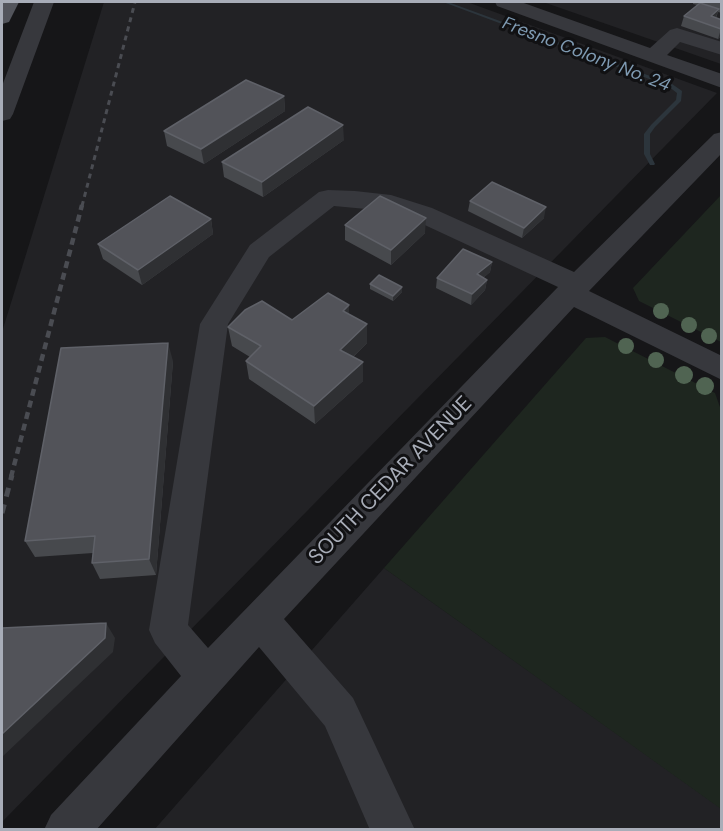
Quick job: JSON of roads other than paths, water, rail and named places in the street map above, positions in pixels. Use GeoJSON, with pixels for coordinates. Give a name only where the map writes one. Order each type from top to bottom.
{"type":"FeatureCollection","features":[{"type":"Feature","properties":{"kind":"main road"},"geometry":{"type":"LineString","coordinates":[[2,18],[9,2]]}},
{"type":"Feature","properties":{"kind":"street"},"geometry":{"type":"LineString","coordinates":[[2,114],[44,2]]}},
{"type":"Feature","properties":{"kind":"street"},"geometry":{"type":"LineString","coordinates":[[504,2],[722,82]]}},
{"type":"Feature","properties":{"kind":"street"},"geometry":{"type":"LineString","coordinates":[[653,57],[677,34],[722,50]]}},
{"type":"Feature","properties":{"kind":"street","name":"SOUTH CEDAR AVENUE"},"geometry":{"type":"LineString","coordinates":[[66,830],[260,619],[574,289],[722,139]]}},
{"type":"Feature","properties":{"kind":"street"},"geometry":{"type":"LineString","coordinates":[[207,677],[168,630],[213,324],[259,251],[328,198],[391,203],[423,214],[574,289],[722,369]]}},
{"type":"Feature","properties":{"kind":"street"},"geometry":{"type":"LineString","coordinates":[[260,619],[339,712],[393,830]]}},
{"type":"Feature","properties":{"kind":"waterway","name":"Fresno Colony No. 24"},"geometry":{"type":"LineString","coordinates":[[445,2],[670,85],[680,92],[679,100],[647,134],[647,154],[652,164]]}},
{"type":"Feature","properties":{"kind":"railway"},"geometry":{"type":"LineString","coordinates":[[82,206],[135,2]]}},
{"type":"Feature","properties":{"kind":"railway"},"geometry":{"type":"LineString","coordinates":[[11,477],[82,205]]}},
{"type":"Feature","properties":{"kind":"railway"},"geometry":{"type":"LineString","coordinates":[[2,513],[12,475]]}}]}
